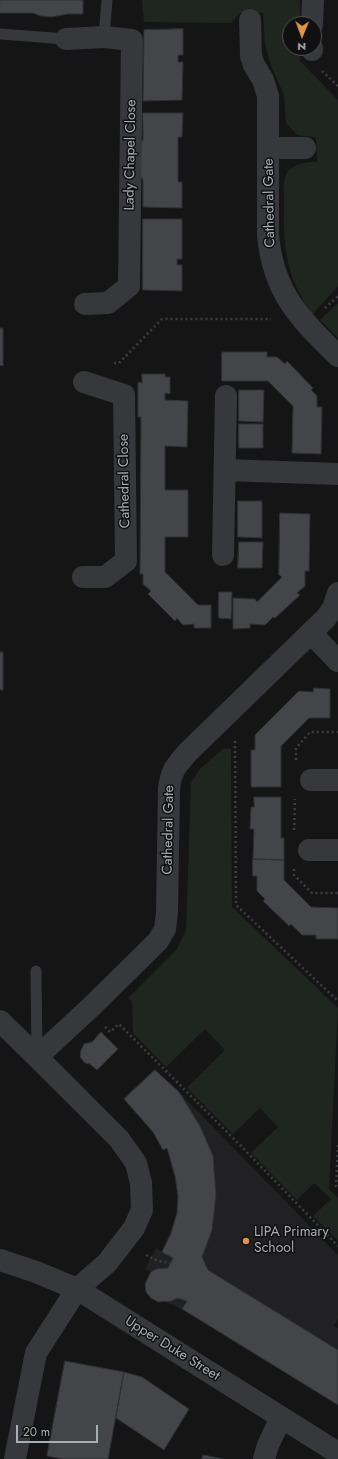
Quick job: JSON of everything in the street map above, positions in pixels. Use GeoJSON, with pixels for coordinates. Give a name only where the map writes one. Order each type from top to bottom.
{"type":"FeatureCollection","features":[{"type":"Feature","properties":{"kind":"street"},"geometry":{"type":"LineString","coordinates":[[312,16],[313,0]]}},
{"type":"Feature","properties":{"kind":"street","name":"Cathedral Gate"},"geometry":{"type":"LineString","coordinates":[[250,20],[251,56],[254,65],[263,80],[268,96],[268,235],[270,250],[278,280],[295,311],[338,356]]}},
{"type":"Feature","properties":{"kind":"street","name":"Lady Chapel Close"},"geometry":{"type":"LineString","coordinates":[[66,39],[104,38],[132,40],[129,286],[108,304],[85,304]]}},
{"type":"Feature","properties":{"kind":"street","name":"Cathedral Gate"},"geometry":{"type":"LineString","coordinates":[[269,148],[305,148]]}},
{"type":"Feature","properties":{"kind":"street","name":"Cathedral Close"},"geometry":{"type":"LineString","coordinates":[[83,577],[105,577],[126,561],[124,394],[84,382]]}},
{"type":"Feature","properties":{"kind":"street"},"geometry":{"type":"LineString","coordinates":[[223,556],[226,396]]}},
{"type":"Feature","properties":{"kind":"street"},"geometry":{"type":"LineString","coordinates":[[225,470],[338,474]]}},
{"type":"Feature","properties":{"kind":"street","name":"Cathedral Gate"},"geometry":{"type":"LineString","coordinates":[[37,1057],[92,1006],[153,946],[162,935],[168,907],[170,776],[188,752],[311,633],[329,613],[338,594]]}},
{"type":"Feature","properties":{"kind":"street"},"geometry":{"type":"LineString","coordinates":[[311,633],[338,661]]}},
{"type":"Feature","properties":{"kind":"street"},"geometry":{"type":"LineString","coordinates":[[311,780],[338,780]]}},
{"type":"Feature","properties":{"kind":"street"},"geometry":{"type":"LineString","coordinates":[[301,856],[338,850]]}},
{"type":"Feature","properties":{"kind":"street"},"geometry":{"type":"LineString","coordinates":[[0,1022],[119,1139],[136,1163],[141,1183],[142,1210],[134,1228],[107,1263],[77,1289],[36,1353],[15,1459]]}},
{"type":"Feature","properties":{"kind":"street","name":"Upper Duke Street"},"geometry":{"type":"LineString","coordinates":[[0,1260],[36,1272],[77,1289],[338,1453]]}},
{"type":"Feature","properties":{"kind":"street"},"geometry":{"type":"LineString","coordinates":[[264,1459],[268,1445],[281,1418]]}},
{"type":"Feature","properties":{"kind":"lane"},"geometry":{"type":"LineString","coordinates":[[104,38],[107,0]]}},
{"type":"Feature","properties":{"kind":"lane"},"geometry":{"type":"LineString","coordinates":[[0,34],[66,39]]}},
{"type":"Feature","properties":{"kind":"lane"},"geometry":{"type":"LineString","coordinates":[[36,971],[37,1057]]}},
{"type":"Feature","properties":{"kind":"path"},"geometry":{"type":"LineString","coordinates":[[326,308],[338,296]]}},
{"type":"Feature","properties":{"kind":"path"},"geometry":{"type":"LineString","coordinates":[[107,363],[119,363],[162,319],[284,319],[295,311]]}},
{"type":"Feature","properties":{"kind":"path"},"geometry":{"type":"LineString","coordinates":[[220,722],[235,739],[236,905],[338,1001]]}},
{"type":"Feature","properties":{"kind":"path"},"geometry":{"type":"LineString","coordinates":[[296,761],[296,748],[310,732],[338,732]]}},
{"type":"Feature","properties":{"kind":"path"},"geometry":{"type":"LineString","coordinates":[[294,834],[295,796]]}},
{"type":"Feature","properties":{"kind":"path"},"geometry":{"type":"LineString","coordinates":[[301,856],[294,875],[312,893],[338,893]]}},
{"type":"Feature","properties":{"kind":"path"},"geometry":{"type":"LineString","coordinates":[[106,1028],[110,1032],[119,1024],[338,1246]]}},
{"type":"Feature","properties":{"kind":"path"},"geometry":{"type":"LineString","coordinates":[[338,1145],[336,1186],[338,1188]]}},
{"type":"Feature","properties":{"kind":"path"},"geometry":{"type":"LineString","coordinates":[[146,1255],[158,1261],[170,1263]]}},
{"type":"Feature","properties":{"kind":"shaded area"},"geometry":{"type":"Polygon","coordinates":[[[142,0],[300,0],[300,16],[282,16],[282,56],[300,56],[300,61],[338,100],[338,286],[312,315],[292,276],[286,254],[284,186],[286,174],[291,168],[309,162],[317,162],[316,137],[296,134],[286,123],[284,95],[271,65],[265,45],[263,13],[240,13],[231,23],[144,22],[142,0]]]}},
{"type":"Feature","properties":{"kind":"shaded area"},"geometry":{"type":"Polygon","coordinates":[[[338,303],[338,338],[320,320],[338,303]]]}},
{"type":"Feature","properties":{"kind":"shaded area"},"geometry":{"type":"Polygon","coordinates":[[[224,748],[231,749],[232,907],[338,1008],[329,1189],[338,1198],[338,1241],[313,1216],[331,1199],[314,1183],[297,1200],[251,1153],[278,1127],[260,1108],[233,1134],[187,1088],[225,1050],[205,1029],[166,1067],[133,1033],[132,1002],[128,998],[177,949],[186,930],[191,783],[200,769],[224,748]]]}},
{"type":"Feature","properties":{"kind":"shaded area","name":"LIPA Primary School"},"geometry":{"type":"Polygon","coordinates":[[[155,1070],[179,1092],[338,1255],[338,1319],[334,1326],[338,1328],[338,1405],[182,1309],[165,1302],[158,1302],[151,1298],[145,1284],[151,1272],[145,1269],[156,1248],[162,1252],[171,1233],[177,1213],[178,1196],[175,1176],[167,1149],[163,1150],[153,1132],[124,1099],[155,1070]]]}},
{"type":"Feature","properties":{"kind":"building"},"geometry":{"type":"Polygon","coordinates":[[[0,0],[83,0],[83,14],[68,14],[51,17],[33,13],[0,13],[0,0]]]}},
{"type":"Feature","properties":{"kind":"building"},"geometry":{"type":"Polygon","coordinates":[[[183,29],[183,55],[178,55],[178,62],[183,62],[182,100],[143,101],[144,30],[183,29]]]}},
{"type":"Feature","properties":{"kind":"building"},"geometry":{"type":"Polygon","coordinates":[[[143,113],[183,113],[182,137],[178,137],[178,182],[182,182],[182,208],[143,207],[143,181],[139,171],[141,144],[143,139],[143,113]]]}},
{"type":"Feature","properties":{"kind":"building"},"geometry":{"type":"Polygon","coordinates":[[[143,219],[182,219],[182,259],[177,259],[177,265],[182,265],[182,291],[143,290],[143,219]]]}},
{"type":"Feature","properties":{"kind":"building"},"geometry":{"type":"Polygon","coordinates":[[[0,328],[3,328],[3,366],[0,365],[0,328]]]}},
{"type":"Feature","properties":{"kind":"building"},"geometry":{"type":"Polygon","coordinates":[[[222,352],[267,352],[267,357],[277,357],[285,364],[287,361],[313,388],[311,390],[317,396],[317,407],[322,407],[321,454],[292,453],[293,406],[268,381],[222,381],[222,352]]]}},
{"type":"Feature","properties":{"kind":"building"},"geometry":{"type":"Polygon","coordinates":[[[142,374],[165,374],[165,377],[170,377],[170,394],[165,393],[165,400],[188,401],[187,447],[165,446],[165,490],[188,490],[188,537],[165,537],[165,572],[198,605],[211,605],[211,628],[194,628],[194,624],[183,625],[177,618],[175,621],[148,594],[151,591],[143,584],[143,574],[140,574],[141,417],[138,417],[138,382],[142,383],[142,374]]]}},
{"type":"Feature","properties":{"kind":"building"},"geometry":{"type":"Polygon","coordinates":[[[239,390],[264,390],[263,422],[239,421],[239,390]]]}},
{"type":"Feature","properties":{"kind":"building"},"geometry":{"type":"Polygon","coordinates":[[[239,424],[263,424],[263,448],[239,448],[239,424]]]}},
{"type":"Feature","properties":{"kind":"building"},"geometry":{"type":"Polygon","coordinates":[[[238,501],[262,501],[262,538],[238,537],[238,501]]]}},
{"type":"Feature","properties":{"kind":"building"},"geometry":{"type":"Polygon","coordinates":[[[280,513],[310,514],[309,571],[305,571],[305,586],[297,593],[300,595],[265,625],[250,624],[250,628],[233,629],[233,598],[255,599],[257,602],[282,577],[279,575],[280,513]]]}},
{"type":"Feature","properties":{"kind":"building"},"geometry":{"type":"Polygon","coordinates":[[[239,542],[263,542],[262,568],[238,568],[239,542]]]}},
{"type":"Feature","properties":{"kind":"building"},"geometry":{"type":"Polygon","coordinates":[[[219,592],[232,592],[231,619],[219,618],[219,592]]]}},
{"type":"Feature","properties":{"kind":"building"},"geometry":{"type":"Polygon","coordinates":[[[0,652],[3,652],[3,690],[0,690],[0,652]]]}},
{"type":"Feature","properties":{"kind":"building"},"geometry":{"type":"Polygon","coordinates":[[[314,688],[330,689],[330,718],[309,718],[281,746],[281,787],[251,787],[251,750],[255,750],[255,735],[299,691],[313,692],[314,688]]]}},
{"type":"Feature","properties":{"kind":"building"},"geometry":{"type":"Polygon","coordinates":[[[254,797],[281,797],[281,838],[284,838],[284,860],[253,859],[254,829],[250,829],[251,807],[254,807],[254,797]]]}},
{"type":"Feature","properties":{"kind":"building"},"geometry":{"type":"Polygon","coordinates":[[[253,859],[284,860],[284,880],[311,907],[338,908],[338,939],[316,939],[316,935],[302,935],[291,924],[289,926],[263,901],[265,899],[257,891],[257,876],[253,876],[253,859]]]}},
{"type":"Feature","properties":{"kind":"building"},"geometry":{"type":"Polygon","coordinates":[[[101,1032],[118,1049],[97,1070],[90,1064],[85,1063],[80,1057],[84,1044],[92,1042],[101,1032]]]}},
{"type":"Feature","properties":{"kind":"building"},"geometry":{"type":"Polygon","coordinates":[[[155,1070],[179,1092],[200,1126],[213,1156],[216,1195],[212,1230],[202,1257],[208,1270],[338,1350],[338,1405],[182,1309],[187,1301],[177,1298],[172,1301],[158,1302],[151,1298],[146,1292],[145,1284],[151,1272],[156,1269],[168,1268],[173,1258],[162,1252],[171,1233],[177,1213],[178,1196],[175,1176],[167,1148],[163,1150],[153,1132],[124,1099],[155,1070]]]}},
{"type":"Feature","properties":{"kind":"building"},"geometry":{"type":"Polygon","coordinates":[[[65,1361],[124,1372],[108,1459],[63,1459],[47,1456],[65,1361]]]}},
{"type":"Feature","properties":{"kind":"building"},"geometry":{"type":"Polygon","coordinates":[[[124,1372],[142,1377],[189,1409],[164,1450],[116,1418],[124,1372]]]}},
{"type":"Feature","properties":{"kind":"building"},"geometry":{"type":"Polygon","coordinates":[[[203,1455],[224,1459],[202,1459],[203,1455]]]}},
{"type":"Feature","properties":{"kind":"place","name":"LIPA Primary School"},"geometry":{"type":"Point","coordinates":[246,1241]}}]}
